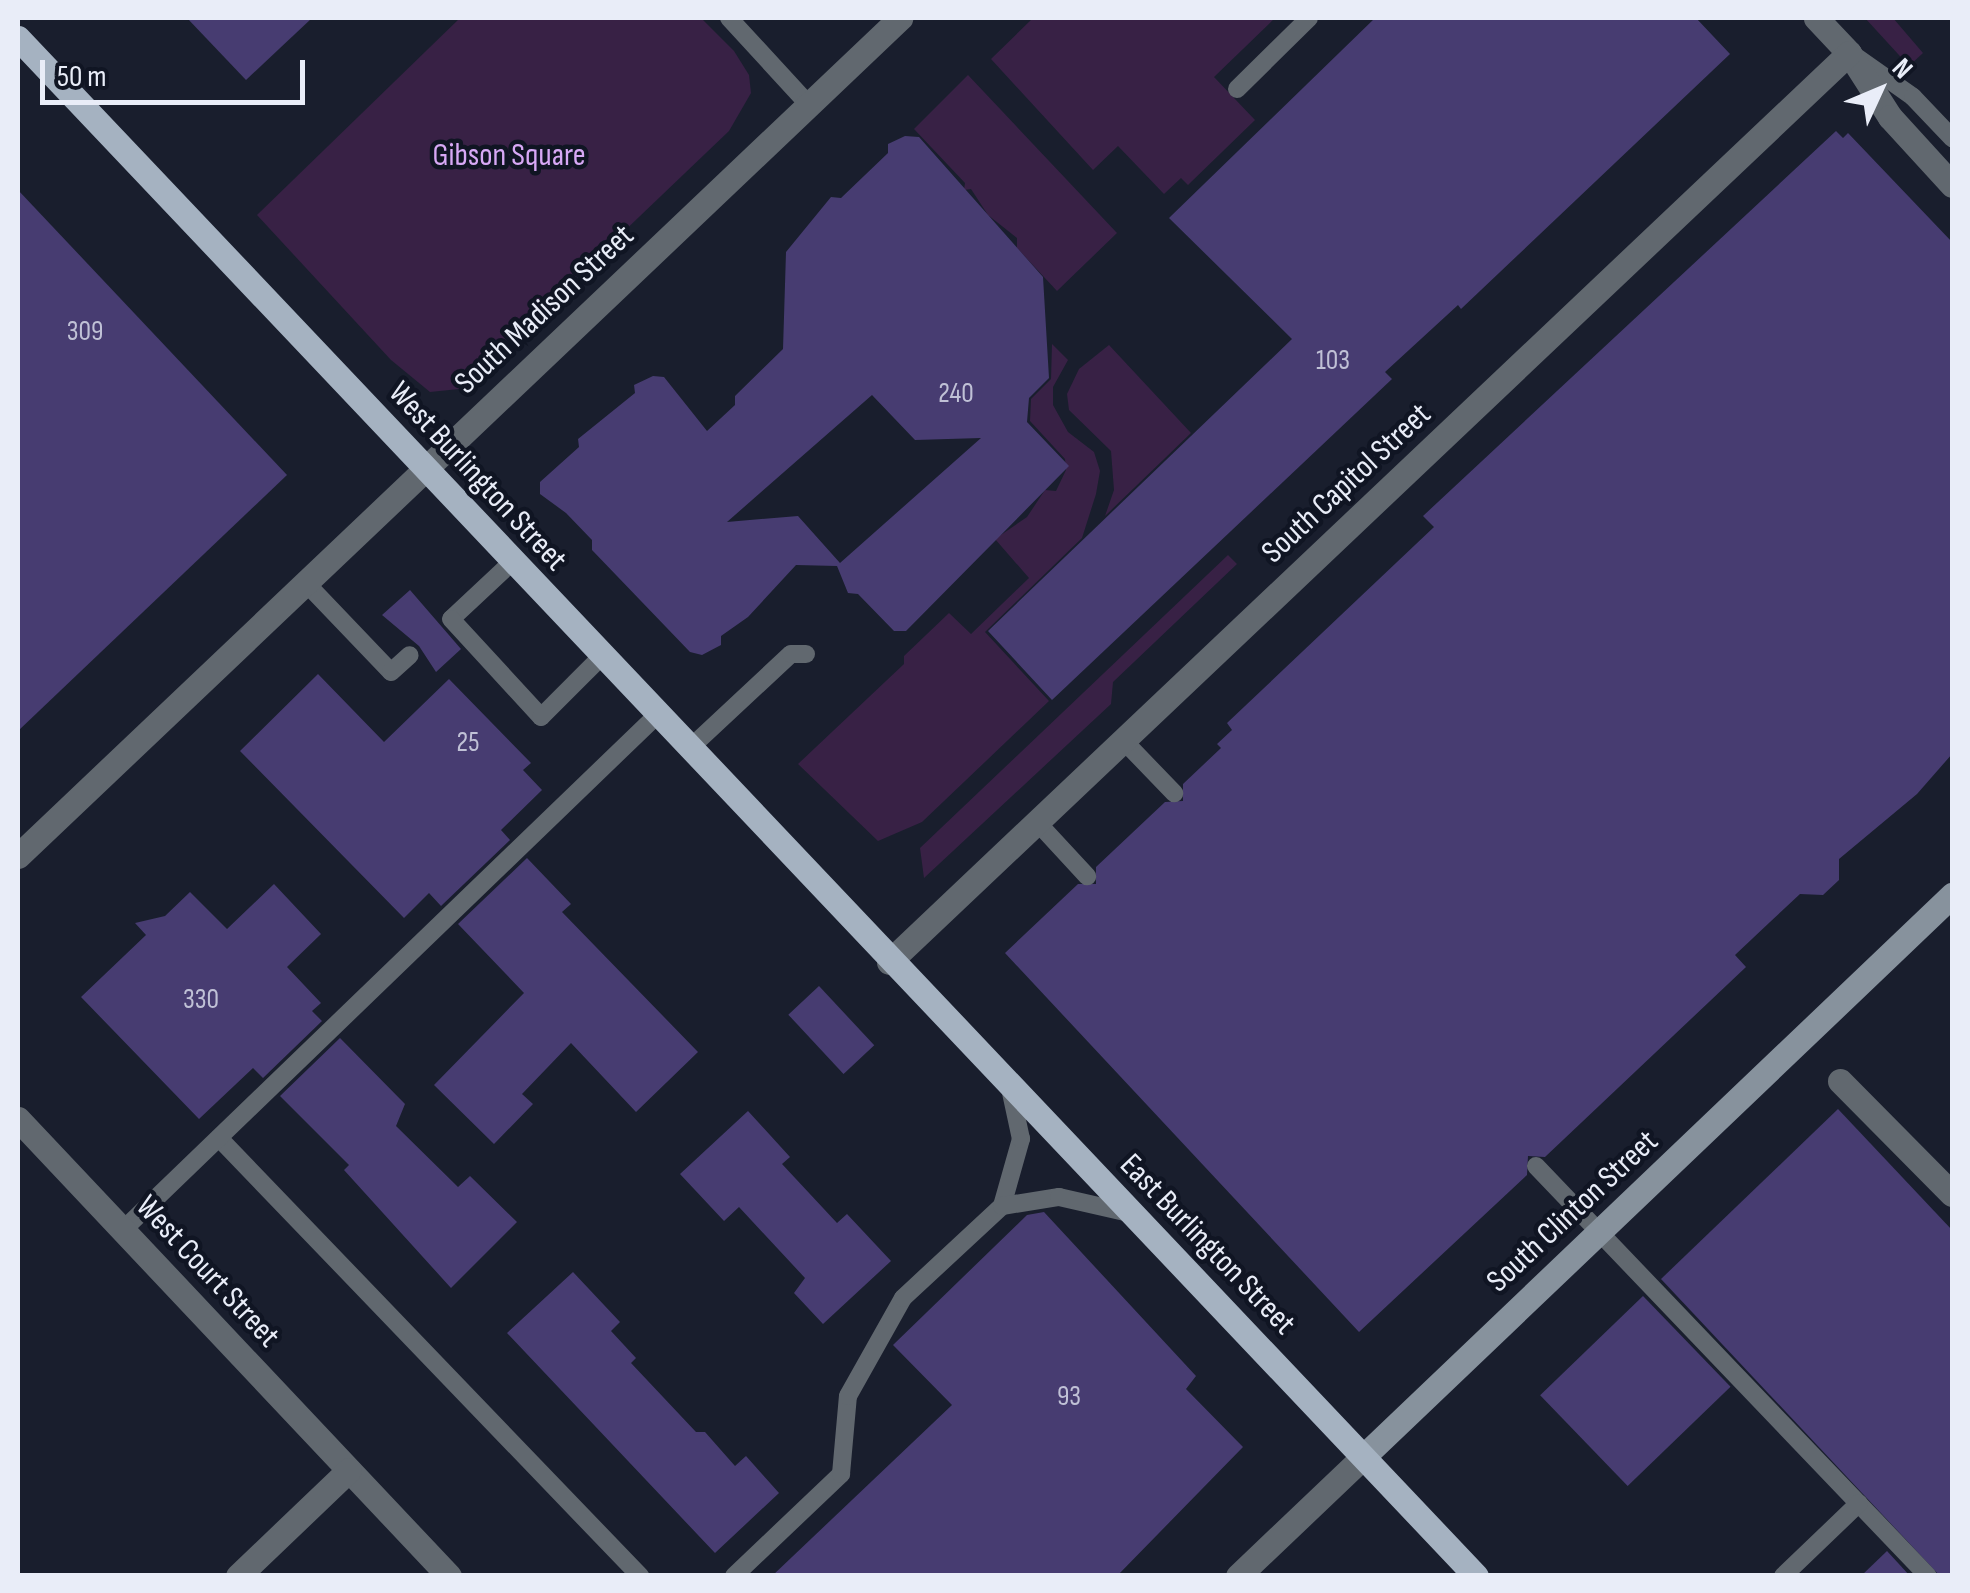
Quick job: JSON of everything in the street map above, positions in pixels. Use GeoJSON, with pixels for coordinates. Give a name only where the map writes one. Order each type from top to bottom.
{"type":"FeatureCollection","features":[{"type":"Feature","properties":{"kind":"main road","name":"West Burlington Street"},"geometry":{"type":"LineString","coordinates":[[20,44],[890,962]]}},
{"type":"Feature","properties":{"kind":"main road","name":"South Clinton Street"},"geometry":{"type":"LineString","coordinates":[[1364,1456],[1952,895]]}},
{"type":"Feature","properties":{"kind":"main road","name":"East Burlington Street"},"geometry":{"type":"LineString","coordinates":[[890,962],[1476,1576]]}},
{"type":"Feature","properties":{"kind":"street","name":"South Madison Street"},"geometry":{"type":"LineString","coordinates":[[18,856],[900,18]]}},
{"type":"Feature","properties":{"kind":"street"},"geometry":{"type":"LineString","coordinates":[[1816,18],[1850,53],[1890,118],[1952,184]]}},
{"type":"Feature","properties":{"kind":"street","name":"South Capitol Street"},"geometry":{"type":"LineString","coordinates":[[890,962],[1850,53]]}},
{"type":"Feature","properties":{"kind":"street"},"geometry":{"type":"LineString","coordinates":[[1840,1081],[1952,1194]]}},
{"type":"Feature","properties":{"kind":"street","name":"West Court Street"},"geometry":{"type":"LineString","coordinates":[[18,1119],[449,1576]]}},
{"type":"Feature","properties":{"kind":"street","name":"South Clinton Street"},"geometry":{"type":"LineString","coordinates":[[1238,1576],[1364,1456]]}},
{"type":"Feature","properties":{"kind":"street"},"geometry":{"type":"LineString","coordinates":[[238,1576],[349,1470]]}},
{"type":"Feature","properties":{"kind":"lane"},"geometry":{"type":"LineString","coordinates":[[729,18],[809,105]]}},
{"type":"Feature","properties":{"kind":"lane"},"geometry":{"type":"LineString","coordinates":[[1237,89],[1309,18]]}},
{"type":"Feature","properties":{"kind":"lane"},"geometry":{"type":"LineString","coordinates":[[1850,53],[1913,97],[1952,138]]}},
{"type":"Feature","properties":{"kind":"lane"},"geometry":{"type":"LineString","coordinates":[[512,562],[452,619],[541,717],[602,656]]}},
{"type":"Feature","properties":{"kind":"lane"},"geometry":{"type":"LineString","coordinates":[[305,582],[391,672],[410,655]]}},
{"type":"Feature","properties":{"kind":"lane"},"geometry":{"type":"LineString","coordinates":[[688,749],[791,654],[806,654]]}},
{"type":"Feature","properties":{"kind":"lane"},"geometry":{"type":"LineString","coordinates":[[123,1230],[657,715]]}},
{"type":"Feature","properties":{"kind":"lane"},"geometry":{"type":"LineString","coordinates":[[1123,740],[1174,794]]}},
{"type":"Feature","properties":{"kind":"lane"},"geometry":{"type":"LineString","coordinates":[[1037,822],[1087,876]]}},
{"type":"Feature","properties":{"kind":"lane"},"geometry":{"type":"LineString","coordinates":[[734,1576],[842,1474],[848,1396],[904,1298],[1002,1206],[1021,1139],[1010,1088]]}},
{"type":"Feature","properties":{"kind":"lane"},"geometry":{"type":"LineString","coordinates":[[219,1138],[640,1576]]}},
{"type":"Feature","properties":{"kind":"lane"},"geometry":{"type":"LineString","coordinates":[[1536,1166],[1826,1463],[1928,1576]]}},
{"type":"Feature","properties":{"kind":"lane"},"geometry":{"type":"LineString","coordinates":[[1002,1206],[1059,1196],[1130,1213]]}},
{"type":"Feature","properties":{"kind":"lane"},"geometry":{"type":"LineString","coordinates":[[1783,1576],[1859,1503]]}},
{"type":"Feature","properties":{"kind":"green space","name":"Gibson Square"},"geometry":{"type":"Polygon","coordinates":[[[460,18],[701,18],[734,51],[749,75],[751,93],[729,131],[459,389],[430,392],[391,360],[257,215],[460,18]]]}},
{"type":"Feature","properties":{"kind":"green space"},"geometry":{"type":"Polygon","coordinates":[[[1033,18],[1275,18],[1214,77],[1255,120],[1188,185],[1181,178],[1164,194],[1118,146],[1093,170],[991,59],[1033,18]]]}},
{"type":"Feature","properties":{"kind":"green space"},"geometry":{"type":"Polygon","coordinates":[[[1865,18],[1893,18],[1923,53],[1909,66],[1865,18]]]}},
{"type":"Feature","properties":{"kind":"green space"},"geometry":{"type":"Polygon","coordinates":[[[968,75],[1117,233],[1057,291],[1017,248],[1017,238],[988,215],[971,189],[964,190],[965,183],[914,129],[968,75]]]}},
{"type":"Feature","properties":{"kind":"green space"},"geometry":{"type":"Polygon","coordinates":[[[1052,344],[1068,360],[1053,387],[1053,405],[1068,432],[1094,452],[1100,471],[1096,494],[1082,538],[985,632],[1049,701],[922,822],[878,841],[798,764],[904,664],[904,656],[949,613],[971,634],[1029,578],[995,539],[1027,517],[1045,490],[1056,491],[1066,470],[1065,459],[1030,421],[1031,399],[1051,379],[1052,344]]]}},
{"type":"Feature","properties":{"kind":"green space"},"geometry":{"type":"Polygon","coordinates":[[[1109,345],[1191,433],[1105,516],[1114,490],[1111,451],[1069,410],[1067,394],[1079,369],[1109,345]]]}},
{"type":"Feature","properties":{"kind":"green space"},"geometry":{"type":"Polygon","coordinates":[[[1228,555],[1237,564],[1113,682],[1111,704],[924,878],[920,848],[1228,555]]]}},
{"type":"Feature","properties":{"kind":"building"},"geometry":{"type":"Polygon","coordinates":[[[187,18],[312,18],[246,80],[187,18]]]}},
{"type":"Feature","properties":{"kind":"building"},"geometry":{"type":"Polygon","coordinates":[[[1375,18],[1696,18],[1730,54],[1461,309],[1458,305],[1385,372],[1392,379],[1052,700],[988,631],[1292,339],[1169,218],[1375,18]]]}},
{"type":"Feature","properties":{"kind":"building"},"geometry":{"type":"Polygon","coordinates":[[[1836,131],[1843,138],[1848,133],[1952,242],[1952,754],[1917,794],[1839,859],[1839,880],[1823,895],[1800,894],[1770,922],[1735,955],[1746,967],[1545,1157],[1528,1156],[1527,1175],[1359,1332],[1005,953],[1078,884],[1096,884],[1096,867],[1165,802],[1183,801],[1183,784],[1221,748],[1217,744],[1232,730],[1227,723],[1434,527],[1423,516],[1836,131]]]}},
{"type":"Feature","properties":{"kind":"building"},"geometry":{"type":"Polygon","coordinates":[[[905,136],[919,137],[1043,277],[1049,378],[1029,398],[1027,422],[1069,466],[906,631],[894,631],[858,594],[848,593],[837,566],[796,565],[748,617],[721,636],[721,645],[702,655],[690,652],[592,550],[592,540],[540,494],[540,482],[579,447],[578,439],[635,393],[634,385],[653,376],[664,377],[707,431],[735,405],[735,396],[783,349],[786,252],[831,197],[841,198],[888,153],[888,144],[905,136]],[[872,395],[727,522],[798,516],[840,563],[981,438],[915,440],[872,395]]]}},
{"type":"Feature","properties":{"kind":"building"},"geometry":{"type":"Polygon","coordinates":[[[18,190],[287,475],[18,731],[18,190]]]}},
{"type":"Feature","properties":{"kind":"building"},"geometry":{"type":"Polygon","coordinates":[[[410,590],[461,649],[436,672],[419,646],[382,615],[410,590]]]}},
{"type":"Feature","properties":{"kind":"building"},"geometry":{"type":"Polygon","coordinates":[[[318,674],[384,742],[449,679],[531,763],[523,770],[542,790],[501,830],[510,840],[441,906],[429,893],[404,918],[240,751],[318,674]]]}},
{"type":"Feature","properties":{"kind":"building"},"geometry":{"type":"Polygon","coordinates":[[[527,858],[571,904],[562,912],[698,1052],[636,1112],[571,1043],[522,1094],[533,1104],[494,1144],[434,1085],[524,993],[458,924],[527,858]]]}},
{"type":"Feature","properties":{"kind":"building"},"geometry":{"type":"Polygon","coordinates":[[[274,884],[321,934],[287,967],[321,1003],[312,1011],[322,1021],[263,1078],[253,1068],[199,1119],[81,997],[146,935],[135,923],[165,916],[190,892],[227,929],[274,884]]]}},
{"type":"Feature","properties":{"kind":"building"},"geometry":{"type":"Polygon","coordinates":[[[819,986],[874,1045],[844,1074],[788,1015],[819,986]]]}},
{"type":"Feature","properties":{"kind":"building"},"geometry":{"type":"Polygon","coordinates":[[[340,1038],[405,1104],[396,1126],[458,1187],[470,1176],[517,1222],[451,1288],[344,1170],[349,1165],[280,1096],[340,1038]]]}},
{"type":"Feature","properties":{"kind":"building"},"geometry":{"type":"Polygon","coordinates":[[[1838,1109],[1952,1230],[1952,1576],[1940,1576],[1661,1279],[1838,1109]]]}},
{"type":"Feature","properties":{"kind":"building"},"geometry":{"type":"Polygon","coordinates":[[[748,1111],[790,1157],[782,1164],[837,1223],[847,1214],[891,1261],[823,1324],[794,1293],[805,1278],[739,1207],[724,1221],[680,1174],[748,1111]]]}},
{"type":"Feature","properties":{"kind":"building"},"geometry":{"type":"Polygon","coordinates":[[[1044,1212],[1196,1376],[1186,1389],[1243,1447],[1117,1576],[772,1576],[952,1405],[893,1345],[1027,1215],[1044,1212]]]}},
{"type":"Feature","properties":{"kind":"building"},"geometry":{"type":"Polygon","coordinates":[[[573,1272],[620,1322],[611,1331],[636,1358],[631,1363],[696,1432],[705,1432],[735,1466],[746,1456],[779,1493],[715,1553],[507,1333],[573,1272]]]}},
{"type":"Feature","properties":{"kind":"building"},"geometry":{"type":"Polygon","coordinates":[[[1643,1296],[1731,1387],[1628,1486],[1540,1395],[1643,1296]]]}},
{"type":"Feature","properties":{"kind":"building"},"geometry":{"type":"Polygon","coordinates":[[[1887,1551],[1910,1576],[1861,1576],[1887,1551]]]}}]}
